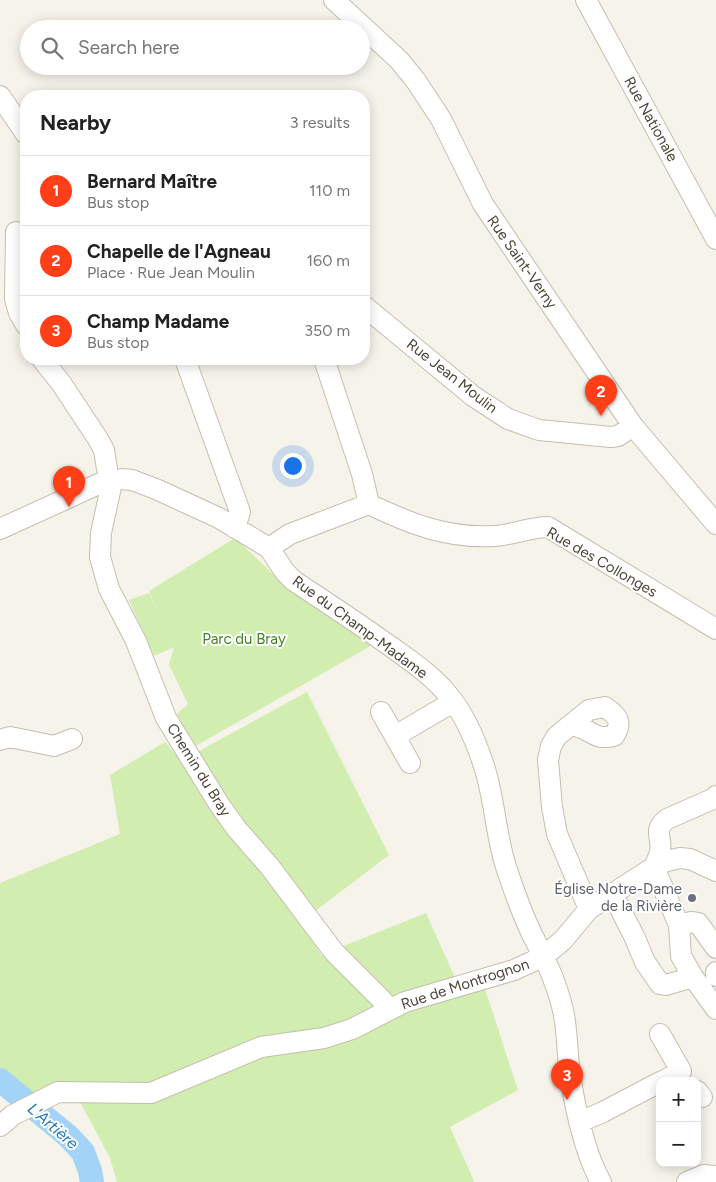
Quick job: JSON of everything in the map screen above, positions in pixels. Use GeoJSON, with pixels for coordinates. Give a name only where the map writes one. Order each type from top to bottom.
{"type":"FeatureCollection","features":[{"type":"Feature","properties":{"kind":"street","name":"Rue Saint-Verny"},"geometry":{"type":"LineString","coordinates":[[334,0],[356,20]]}},
{"type":"Feature","properties":{"kind":"street","name":"Rue Nationale"},"geometry":{"type":"LineString","coordinates":[[586,0],[716,239]]}},
{"type":"Feature","properties":{"kind":"street","name":"Rue Saint-Verny"},"geometry":{"type":"LineString","coordinates":[[370,33],[399,60],[416,81],[440,119],[483,204],[634,426],[716,524]]}},
{"type":"Feature","properties":{"kind":"street"},"geometry":{"type":"LineString","coordinates":[[0,96],[20,125]]}},
{"type":"Feature","properties":{"kind":"street"},"geometry":{"type":"LineString","coordinates":[[16,232],[8,253],[15,300],[20,315]]}},
{"type":"Feature","properties":{"kind":"street","name":"Rue Jean Moulin"},"geometry":{"type":"LineString","coordinates":[[370,311],[473,396],[508,419],[524,426],[539,430],[611,437],[618,436],[634,426]]}},
{"type":"Feature","properties":{"kind":"street"},"geometry":{"type":"LineString","coordinates":[[47,365],[98,439],[104,450],[110,479]]}},
{"type":"Feature","properties":{"kind":"street"},"geometry":{"type":"LineString","coordinates":[[187,365],[240,512],[235,528]]}},
{"type":"Feature","properties":{"kind":"street"},"geometry":{"type":"LineString","coordinates":[[0,529],[110,479],[132,480],[156,489],[219,518],[269,548],[290,534],[369,504],[362,474],[326,365]]}},
{"type":"Feature","properties":{"kind":"street","name":"Chemin du Bray"},"geometry":{"type":"LineString","coordinates":[[110,479],[101,533],[100,557],[109,589],[136,641],[166,718],[236,828],[270,867],[334,952],[389,1009]]}},
{"type":"Feature","properties":{"kind":"street","name":"Rue des Collonges"},"geometry":{"type":"LineString","coordinates":[[369,504],[429,530],[451,534],[496,536],[517,533],[537,527],[548,527],[716,629]]}},
{"type":"Feature","properties":{"kind":"street","name":"Rue du Champ-Madame"},"geometry":{"type":"LineString","coordinates":[[269,548],[285,572],[294,581],[413,663],[437,684],[454,702],[476,742],[488,782],[502,854],[526,921],[544,956],[559,993],[564,1012],[569,1067],[580,1122],[601,1182]]}},
{"type":"Feature","properties":{"kind":"street"},"geometry":{"type":"LineString","coordinates":[[395,736],[454,702]]}},
{"type":"Feature","properties":{"kind":"street"},"geometry":{"type":"LineString","coordinates":[[381,712],[410,763]]}},
{"type":"Feature","properties":{"kind":"street"},"geometry":{"type":"LineString","coordinates":[[571,724],[557,736],[551,746],[548,760],[552,807],[560,843],[589,909]]}},
{"type":"Feature","properties":{"kind":"street"},"geometry":{"type":"LineString","coordinates":[[0,740],[10,737],[54,746],[72,739]]}},
{"type":"Feature","properties":{"kind":"street"},"geometry":{"type":"LineString","coordinates":[[716,796],[667,818],[660,824],[658,831],[660,852],[654,867],[679,925],[681,956],[716,1009]]}},
{"type":"Feature","properties":{"kind":"street","name":"Rue de Montrognon"},"geometry":{"type":"LineString","coordinates":[[4,1120],[58,1092],[151,1092],[261,1047],[324,1038],[352,1029],[389,1009],[414,999],[514,970],[544,956],[563,940],[589,909],[654,867],[667,861],[680,858],[699,862],[716,870]]}},
{"type":"Feature","properties":{"kind":"street"},"geometry":{"type":"LineString","coordinates":[[612,893],[645,962],[660,984],[693,976]]}},
{"type":"Feature","properties":{"kind":"street"},"geometry":{"type":"LineString","coordinates":[[679,925],[691,922],[698,923],[716,948]]}},
{"type":"Feature","properties":{"kind":"street"},"geometry":{"type":"LineString","coordinates":[[660,1034],[685,1076]]}},
{"type":"Feature","properties":{"kind":"street"},"geometry":{"type":"LineString","coordinates":[[580,1122],[656,1085]]}},
{"type":"Feature","properties":{"kind":"street"},"geometry":{"type":"LineString","coordinates":[[687,1182],[704,1175],[716,1176]]}},
{"type":"Feature","properties":{"kind":"green space","name":"Parc du Bray"},"geometry":{"type":"Polygon","coordinates":[[[235,538],[277,578],[374,644],[194,747],[177,714],[188,704],[169,665],[174,647],[154,656],[129,600],[149,593],[158,612],[149,591],[235,538]]]}},
{"type":"Feature","properties":{"kind":"green space"},"geometry":{"type":"Polygon","coordinates":[[[307,692],[389,855],[302,921],[321,955],[426,913],[456,980],[484,986],[518,1090],[450,1127],[474,1181],[472,1182],[117,1182],[110,1158],[71,1085],[16,1105],[0,1085],[0,883],[120,834],[110,775],[165,742],[181,761],[307,692]]]}},
{"type":"Feature","properties":{"kind":"waterway","name":"L'Artière"},"geometry":{"type":"LineString","coordinates":[[0,1080],[68,1136],[83,1152],[92,1182]]}},
{"type":"Feature","properties":{"kind":"place","name":"Chapelle de l'Agneau"},"geometry":{"type":"Point","coordinates":[601,416]}},
{"type":"Feature","properties":{"kind":"place","name":"Bernard Maître"},"geometry":{"type":"Point","coordinates":[69,507]}},
{"type":"Feature","properties":{"kind":"place","name":"Église Notre-Dame de la Rivière"},"geometry":{"type":"Point","coordinates":[692,898]}},
{"type":"Feature","properties":{"kind":"place","name":"Champ Madame"},"geometry":{"type":"Point","coordinates":[567,1100]}}]}
